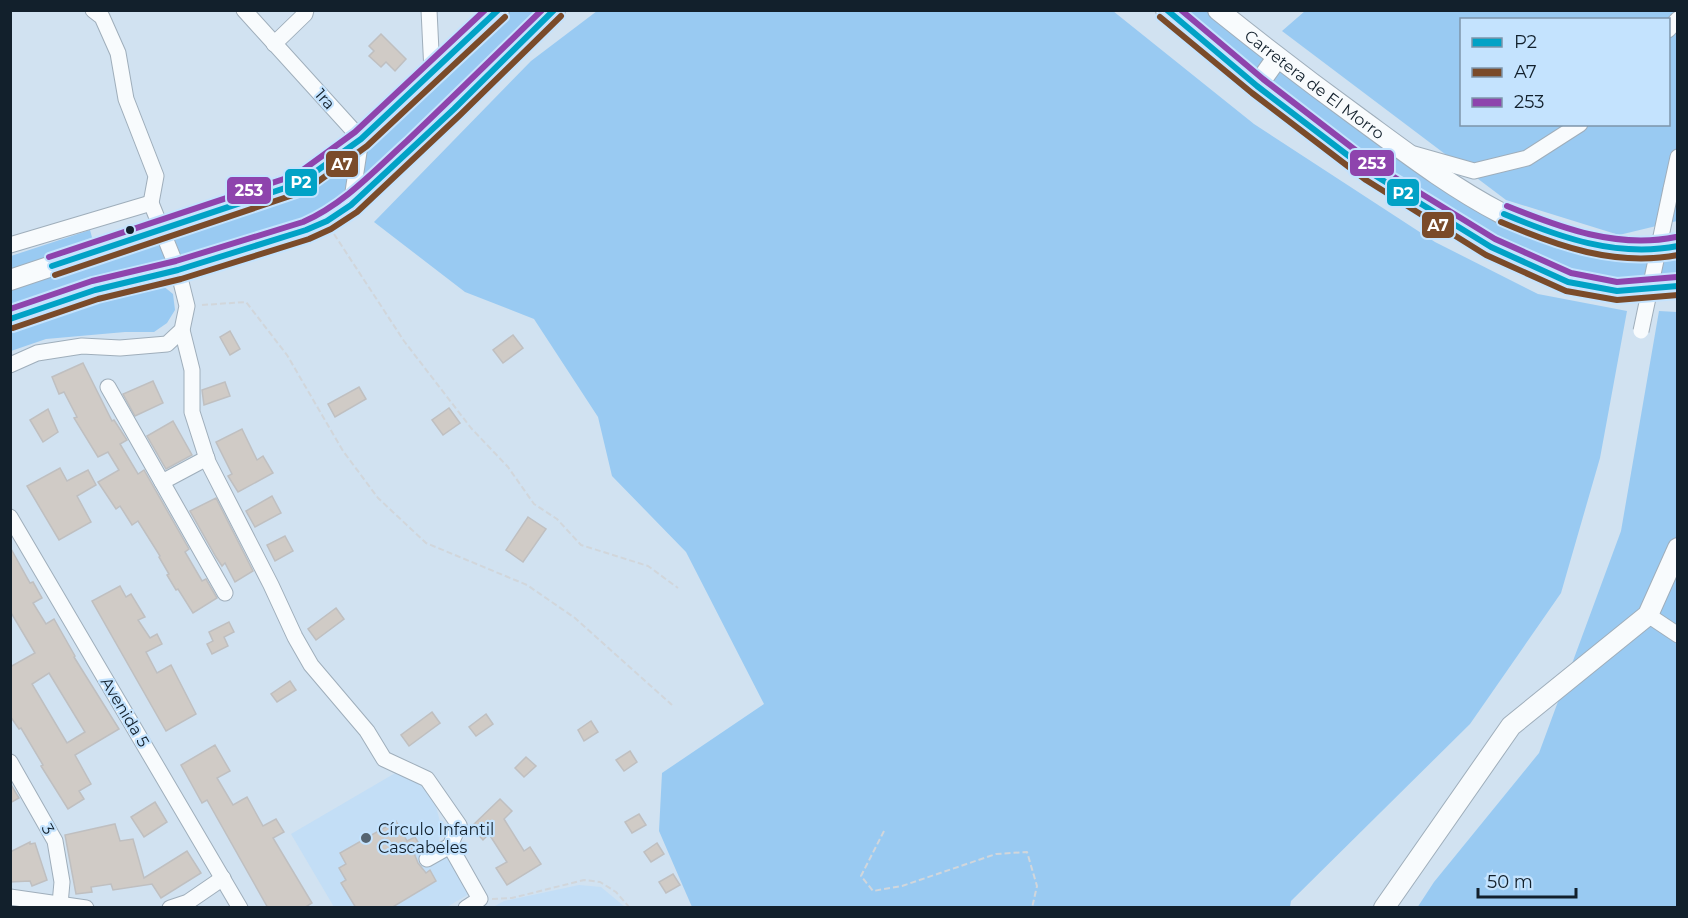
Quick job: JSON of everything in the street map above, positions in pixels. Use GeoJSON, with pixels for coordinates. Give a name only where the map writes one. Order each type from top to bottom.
{"type":"FeatureCollection","features":[{"type":"Feature","properties":{"kind":"main road"},"geometry":{"type":"LineString","coordinates":[[10,280],[300,183],[361,139],[499,10]]}},
{"type":"Feature","properties":{"kind":"main road"},"geometry":{"type":"LineString","coordinates":[[10,319],[95,290],[178,270],[306,230],[327,221],[351,205],[555,10]]}},
{"type":"Feature","properties":{"kind":"main road"},"geometry":{"type":"LineString","coordinates":[[1166,10],[1257,86],[1371,173],[1491,247],[1568,282],[1617,291],[1675,288]]}},
{"type":"Feature","properties":{"kind":"main road","name":"Carretera de El Morro"},"geometry":{"type":"LineString","coordinates":[[1218,10],[1278,58],[1404,151],[1489,208],[1560,238],[1588,246],[1620,250],[1677,246]]}},
{"type":"Feature","properties":{"kind":"main road"},"geometry":{"type":"LineString","coordinates":[[1257,86],[1278,58]]}},
{"type":"Feature","properties":{"kind":"main road"},"geometry":{"type":"LineString","coordinates":[[1384,908],[1511,726],[1648,615],[1677,548]]}},
{"type":"Feature","properties":{"kind":"street"},"geometry":{"type":"LineString","coordinates":[[93,10],[102,17],[117,53],[126,99],[156,176],[151,203],[178,270],[187,306],[182,330],[192,370],[192,412],[207,458],[311,665],[367,730],[384,759],[427,780],[459,825],[450,846],[427,859]]}},
{"type":"Feature","properties":{"kind":"street","name":"1ra"},"geometry":{"type":"LineString","coordinates":[[244,10],[361,139]]}},
{"type":"Feature","properties":{"kind":"street"},"geometry":{"type":"LineString","coordinates":[[274,44],[305,14],[306,10]]}},
{"type":"Feature","properties":{"kind":"street"},"geometry":{"type":"LineString","coordinates":[[429,10],[432,72]]}},
{"type":"Feature","properties":{"kind":"street"},"geometry":{"type":"LineString","coordinates":[[1404,151],[1474,171],[1527,158],[1577,126]]}},
{"type":"Feature","properties":{"kind":"street"},"geometry":{"type":"LineString","coordinates":[[351,205],[361,139]]}},
{"type":"Feature","properties":{"kind":"street"},"geometry":{"type":"LineString","coordinates":[[1641,331],[1677,157]]}},
{"type":"Feature","properties":{"kind":"street"},"geometry":{"type":"LineString","coordinates":[[10,245],[151,203]]}},
{"type":"Feature","properties":{"kind":"street"},"geometry":{"type":"LineString","coordinates":[[10,365],[37,353],[82,346],[120,348],[167,344],[182,330]]}},
{"type":"Feature","properties":{"kind":"street"},"geometry":{"type":"LineString","coordinates":[[108,387],[225,593]]}},
{"type":"Feature","properties":{"kind":"street"},"geometry":{"type":"LineString","coordinates":[[162,482],[207,458]]}},
{"type":"Feature","properties":{"kind":"street","name":"Avenida 5"},"geometry":{"type":"LineString","coordinates":[[10,517],[240,908]]}},
{"type":"Feature","properties":{"kind":"street"},"geometry":{"type":"LineString","coordinates":[[1648,615],[1677,635]]}},
{"type":"Feature","properties":{"kind":"street","name":"3"},"geometry":{"type":"LineString","coordinates":[[10,762],[55,842],[62,882],[60,904]]}},
{"type":"Feature","properties":{"kind":"street"},"geometry":{"type":"LineString","coordinates":[[450,846],[480,899],[466,908]]}},
{"type":"Feature","properties":{"kind":"street"},"geometry":{"type":"LineString","coordinates":[[170,908],[188,902],[223,878]]}},
{"type":"Feature","properties":{"kind":"street"},"geometry":{"type":"LineString","coordinates":[[10,897],[86,908]]}},
{"type":"Feature","properties":{"kind":"path"},"geometry":{"type":"LineString","coordinates":[[327,221],[349,259],[404,341],[471,428],[508,467],[534,504],[557,519],[581,545],[648,566],[678,588]]}},
{"type":"Feature","properties":{"kind":"path"},"geometry":{"type":"LineString","coordinates":[[187,306],[246,302],[287,355],[343,451],[378,498],[426,543],[527,585],[575,618],[672,705]]}},
{"type":"Feature","properties":{"kind":"path"},"geometry":{"type":"LineString","coordinates":[[884,831],[861,876],[873,891],[902,886],[996,854],[1028,852],[1037,885],[1032,908]]}},
{"type":"Feature","properties":{"kind":"path"},"geometry":{"type":"LineString","coordinates":[[480,899],[512,898],[584,880],[600,882],[616,892],[630,908]]}},
{"type":"Feature","properties":{"kind":"shaded area"},"geometry":{"type":"Polygon","coordinates":[[[510,11],[537,11],[425,122],[338,203],[300,222],[183,260],[172,234],[291,198],[326,179],[510,11]]]}},
{"type":"Feature","properties":{"kind":"shaded area"},"geometry":{"type":"Polygon","coordinates":[[[597,11],[1113,11],[1254,124],[1435,242],[1538,294],[1627,311],[1600,458],[1561,593],[1470,724],[1291,901],[1290,907],[692,907],[659,831],[662,773],[764,704],[686,552],[612,476],[598,417],[534,319],[465,292],[374,222],[531,61],[597,11]]]}},
{"type":"Feature","properties":{"kind":"shaded area"},"geometry":{"type":"Polygon","coordinates":[[[1182,11],[1209,11],[1486,215],[1555,248],[1621,257],[1677,255],[1677,276],[1667,279],[1617,280],[1572,274],[1493,235],[1386,172],[1182,11]]]}},
{"type":"Feature","properties":{"kind":"shaded area"},"geometry":{"type":"Polygon","coordinates":[[[1305,11],[1677,11],[1677,221],[1619,235],[1506,200],[1282,31],[1305,11]]]}},
{"type":"Feature","properties":{"kind":"shaded area"},"geometry":{"type":"Polygon","coordinates":[[[90,230],[93,241],[11,272],[11,256],[90,230]]]}},
{"type":"Feature","properties":{"kind":"shaded area"},"geometry":{"type":"Polygon","coordinates":[[[158,238],[170,265],[11,312],[10,290],[158,238]]]}},
{"type":"Feature","properties":{"kind":"shaded area"},"geometry":{"type":"Polygon","coordinates":[[[162,285],[173,294],[175,310],[167,323],[154,332],[125,332],[46,339],[11,351],[10,332],[45,317],[162,285]]]}},
{"type":"Feature","properties":{"kind":"shaded area"},"geometry":{"type":"Polygon","coordinates":[[[1659,311],[1677,312],[1677,907],[1417,908],[1434,882],[1539,753],[1621,531],[1659,311]]]}},
{"type":"Feature","properties":{"kind":"shaded area","name":"Círculo Infantil Cascabeles"},"geometry":{"type":"Polygon","coordinates":[[[397,772],[411,777],[426,790],[436,807],[441,825],[439,842],[469,894],[447,907],[334,907],[291,834],[397,772]]]}},
{"type":"Feature","properties":{"kind":"shaded area"},"geometry":{"type":"Polygon","coordinates":[[[579,885],[601,887],[625,907],[493,907],[504,901],[579,885]]]}},
{"type":"Feature","properties":{"kind":"building"},"geometry":{"type":"Polygon","coordinates":[[[381,34],[406,59],[395,71],[386,62],[381,67],[369,56],[374,51],[369,46],[381,34]]]}},
{"type":"Feature","properties":{"kind":"building"},"geometry":{"type":"Polygon","coordinates":[[[230,331],[240,349],[230,355],[220,337],[230,331]]]}},
{"type":"Feature","properties":{"kind":"building"},"geometry":{"type":"Polygon","coordinates":[[[513,335],[523,348],[503,363],[493,350],[513,335]]]}},
{"type":"Feature","properties":{"kind":"building"},"geometry":{"type":"Polygon","coordinates":[[[83,363],[112,421],[114,420],[127,440],[120,444],[138,474],[144,470],[189,549],[185,552],[202,581],[206,579],[217,598],[193,613],[167,575],[169,574],[160,556],[138,521],[132,525],[120,506],[116,509],[98,482],[119,470],[108,452],[98,457],[74,418],[77,417],[64,392],[59,394],[52,377],[83,363]]]}},
{"type":"Feature","properties":{"kind":"building"},"geometry":{"type":"Polygon","coordinates":[[[153,381],[163,403],[135,416],[123,394],[153,381]]]}},
{"type":"Feature","properties":{"kind":"building"},"geometry":{"type":"Polygon","coordinates":[[[225,382],[230,396],[204,405],[202,390],[225,382]]]}},
{"type":"Feature","properties":{"kind":"building"},"geometry":{"type":"Polygon","coordinates":[[[359,387],[366,399],[335,417],[328,404],[359,387]]]}},
{"type":"Feature","properties":{"kind":"building"},"geometry":{"type":"Polygon","coordinates":[[[449,408],[460,423],[443,435],[432,420],[449,408]]]}},
{"type":"Feature","properties":{"kind":"building"},"geometry":{"type":"Polygon","coordinates":[[[48,409],[58,432],[43,442],[30,420],[48,409]]]}},
{"type":"Feature","properties":{"kind":"building"},"geometry":{"type":"Polygon","coordinates":[[[173,421],[192,455],[166,469],[147,436],[173,421]]]}},
{"type":"Feature","properties":{"kind":"building"},"geometry":{"type":"Polygon","coordinates":[[[242,429],[257,460],[263,456],[273,473],[238,492],[228,476],[232,474],[216,442],[242,429]]]}},
{"type":"Feature","properties":{"kind":"building"},"geometry":{"type":"Polygon","coordinates":[[[60,468],[67,481],[88,470],[96,485],[77,496],[91,522],[59,540],[27,486],[60,468]]]}},
{"type":"Feature","properties":{"kind":"building"},"geometry":{"type":"Polygon","coordinates":[[[272,496],[281,513],[255,527],[246,511],[272,496]]]}},
{"type":"Feature","properties":{"kind":"building"},"geometry":{"type":"Polygon","coordinates":[[[216,498],[253,571],[235,582],[225,563],[222,566],[216,557],[190,511],[216,498]]]}},
{"type":"Feature","properties":{"kind":"building"},"geometry":{"type":"Polygon","coordinates":[[[528,517],[546,529],[523,562],[506,550],[528,517]]]}},
{"type":"Feature","properties":{"kind":"building"},"geometry":{"type":"Polygon","coordinates":[[[285,536],[293,551],[275,561],[267,545],[285,536]]]}},
{"type":"Feature","properties":{"kind":"building"},"geometry":{"type":"Polygon","coordinates":[[[10,547],[30,583],[33,582],[42,598],[33,603],[46,624],[54,619],[74,657],[119,729],[75,755],[91,784],[79,791],[84,799],[68,809],[21,728],[19,729],[10,716],[10,667],[35,653],[10,611],[10,547]],[[49,673],[32,684],[67,743],[85,732],[49,673]]]}},
{"type":"Feature","properties":{"kind":"building"},"geometry":{"type":"Polygon","coordinates":[[[120,586],[126,597],[131,594],[145,617],[138,620],[150,638],[157,634],[162,644],[146,652],[157,673],[171,665],[196,714],[166,731],[92,601],[120,586]]]}},
{"type":"Feature","properties":{"kind":"building"},"geometry":{"type":"Polygon","coordinates":[[[336,608],[344,619],[316,640],[308,629],[336,608]]]}},
{"type":"Feature","properties":{"kind":"building"},"geometry":{"type":"Polygon","coordinates":[[[229,622],[234,632],[224,637],[228,646],[212,654],[207,644],[213,641],[209,632],[229,622]]]}},
{"type":"Feature","properties":{"kind":"building"},"geometry":{"type":"Polygon","coordinates":[[[290,681],[296,690],[277,702],[271,694],[290,681]]]}},
{"type":"Feature","properties":{"kind":"building"},"geometry":{"type":"Polygon","coordinates":[[[432,712],[440,723],[409,746],[401,735],[432,712]]]}},
{"type":"Feature","properties":{"kind":"building"},"geometry":{"type":"Polygon","coordinates":[[[486,714],[493,724],[476,736],[469,727],[486,714]]]}},
{"type":"Feature","properties":{"kind":"building"},"geometry":{"type":"Polygon","coordinates":[[[591,721],[598,732],[584,741],[578,730],[591,721]]]}},
{"type":"Feature","properties":{"kind":"building"},"geometry":{"type":"Polygon","coordinates":[[[215,745],[230,771],[217,778],[233,805],[247,797],[263,826],[276,819],[284,832],[273,838],[312,903],[304,908],[268,908],[207,800],[202,803],[181,765],[215,745]]]}},
{"type":"Feature","properties":{"kind":"building"},"geometry":{"type":"Polygon","coordinates":[[[630,751],[637,762],[624,771],[616,760],[630,751]]]}},
{"type":"Feature","properties":{"kind":"building"},"geometry":{"type":"Polygon","coordinates":[[[526,757],[536,766],[524,777],[515,768],[526,757]]]}},
{"type":"Feature","properties":{"kind":"building"},"geometry":{"type":"Polygon","coordinates":[[[10,783],[19,798],[10,803],[10,783]]]}},
{"type":"Feature","properties":{"kind":"building"},"geometry":{"type":"Polygon","coordinates":[[[500,799],[512,811],[504,819],[524,851],[530,847],[541,864],[507,885],[496,868],[507,862],[489,834],[483,840],[471,827],[500,799]]]}},
{"type":"Feature","properties":{"kind":"building"},"geometry":{"type":"Polygon","coordinates":[[[155,802],[167,822],[144,837],[131,817],[155,802]]]}},
{"type":"Feature","properties":{"kind":"building"},"geometry":{"type":"Polygon","coordinates":[[[639,814],[646,825],[632,833],[625,822],[639,814]]]}},
{"type":"Feature","properties":{"kind":"building"},"geometry":{"type":"Polygon","coordinates":[[[396,821],[407,841],[415,837],[422,849],[414,853],[418,863],[426,873],[430,870],[436,881],[391,908],[356,908],[341,883],[346,880],[339,868],[346,864],[340,853],[396,821]]]}},
{"type":"Feature","properties":{"kind":"building"},"geometry":{"type":"Polygon","coordinates":[[[115,824],[120,841],[133,839],[144,878],[187,851],[201,873],[161,898],[152,884],[113,890],[111,884],[91,887],[92,892],[76,894],[65,835],[115,824]]]}},
{"type":"Feature","properties":{"kind":"building"},"geometry":{"type":"Polygon","coordinates":[[[30,842],[30,844],[35,843],[47,880],[32,886],[30,881],[10,882],[10,852],[30,842]]]}},
{"type":"Feature","properties":{"kind":"building"},"geometry":{"type":"Polygon","coordinates":[[[657,843],[664,854],[651,862],[644,852],[657,843]]]}},
{"type":"Feature","properties":{"kind":"building"},"geometry":{"type":"Polygon","coordinates":[[[673,874],[680,885],[666,893],[659,882],[673,874]]]}},
{"type":"Feature","properties":{"kind":"transit line","name":"253"},"geometry":{"type":"LineString","coordinates":[[49,257],[296,175],[355,132],[485,10]]}},
{"type":"Feature","properties":{"kind":"transit line","name":"P2"},"geometry":{"type":"LineString","coordinates":[[52,266],[300,183],[361,139],[498,10]]}},
{"type":"Feature","properties":{"kind":"transit line","name":"253"},"geometry":{"type":"LineString","coordinates":[[10,309],[92,281],[176,261],[303,222],[318,215],[370,175],[542,10]]}},
{"type":"Feature","properties":{"kind":"transit line","name":"P2"},"geometry":{"type":"LineString","coordinates":[[10,319],[95,290],[178,270],[306,230],[327,221],[351,205],[454,109],[554,10]]}},
{"type":"Feature","properties":{"kind":"transit line","name":"P2"},"geometry":{"type":"LineString","coordinates":[[1167,10],[1257,86],[1371,173],[1491,247],[1568,282],[1617,291],[1678,286]]}},
{"type":"Feature","properties":{"kind":"transit line","name":"253"},"geometry":{"type":"LineString","coordinates":[[1181,10],[1263,79],[1376,166],[1495,239],[1571,273],[1617,282],[1677,277]]}},
{"type":"Feature","properties":{"kind":"transit line","name":"A7"},"geometry":{"type":"LineString","coordinates":[[13,328],[98,299],[181,279],[309,239],[331,229],[357,212],[561,16]]}},
{"type":"Feature","properties":{"kind":"transit line","name":"A7"},"geometry":{"type":"LineString","coordinates":[[55,275],[305,191],[367,146],[505,17]]}},
{"type":"Feature","properties":{"kind":"transit line","name":"A7"},"geometry":{"type":"LineString","coordinates":[[1160,17],[1252,93],[1366,180],[1486,255],[1566,291],[1617,300],[1678,295]]}},
{"type":"Feature","properties":{"kind":"transit line","name":"253"},"geometry":{"type":"LineString","coordinates":[[1507,206],[1569,229],[1611,238],[1654,240],[1676,237]]}},
{"type":"Feature","properties":{"kind":"transit line","name":"P2"},"geometry":{"type":"LineString","coordinates":[[1504,214],[1588,243],[1632,249],[1678,246]]}},
{"type":"Feature","properties":{"kind":"transit line","name":"A7"},"geometry":{"type":"LineString","coordinates":[[1501,222],[1543,239],[1587,252],[1632,258],[1678,255]]}},
{"type":"Feature","properties":{"kind":"place","name":"Círculo Infantil Cascabeles"},"geometry":{"type":"Point","coordinates":[366,838]}}]}
